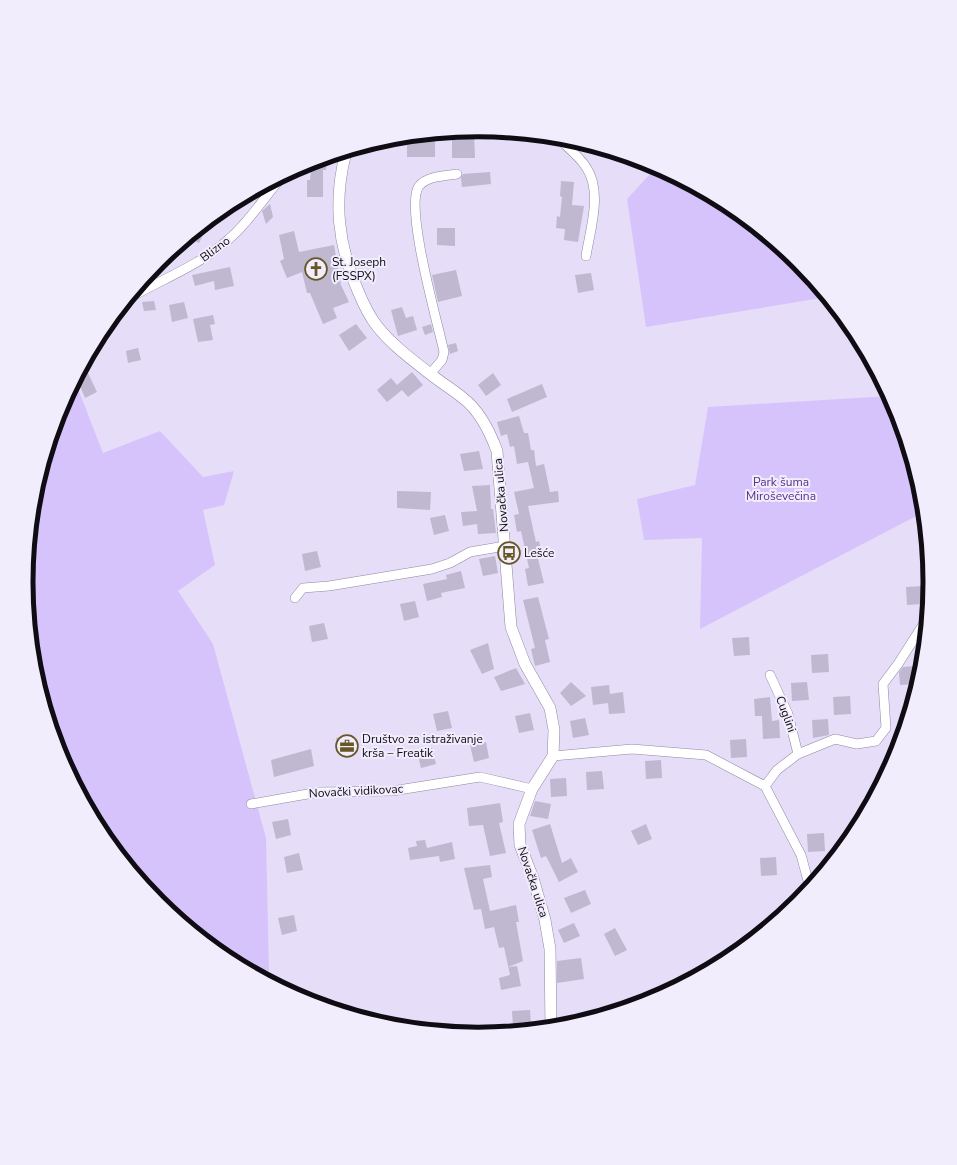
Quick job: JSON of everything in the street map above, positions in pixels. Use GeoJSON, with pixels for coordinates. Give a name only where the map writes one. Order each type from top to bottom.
{"type":"FeatureCollection","features":[{"type":"Feature","properties":{"kind":"street"},"geometry":{"type":"LineString","coordinates":[[566,146],[586,167],[593,184],[593,209],[586,256]]}},
{"type":"Feature","properties":{"kind":"street","name":"Novačka ulica"},"geometry":{"type":"LineString","coordinates":[[344,158],[341,171],[339,225],[346,260],[363,303],[376,326],[430,374],[465,399],[488,427],[497,451],[511,627],[525,664],[550,708],[554,730],[553,756],[532,789],[519,824],[520,844],[533,878],[545,920],[550,948],[551,1022]]}},
{"type":"Feature","properties":{"kind":"street"},"geometry":{"type":"LineString","coordinates":[[430,374],[442,360],[444,352],[418,231],[416,199],[420,186],[425,182],[442,176],[457,174]]}},
{"type":"Feature","properties":{"kind":"street","name":"Blizno"},"geometry":{"type":"LineString","coordinates":[[142,291],[203,259],[229,239],[258,209],[275,186]]}},
{"type":"Feature","properties":{"kind":"street"},"geometry":{"type":"LineString","coordinates":[[295,598],[303,588],[329,586],[432,569],[450,563],[470,552],[505,546]]}},
{"type":"Feature","properties":{"kind":"street"},"geometry":{"type":"LineString","coordinates":[[765,786],[777,770],[798,754],[835,739],[857,744],[876,741],[886,728],[882,684],[898,664],[921,627]]}},
{"type":"Feature","properties":{"kind":"street","name":"Cuglini"},"geometry":{"type":"LineString","coordinates":[[770,675],[788,714],[798,754]]}},
{"type":"Feature","properties":{"kind":"street"},"geometry":{"type":"LineString","coordinates":[[553,756],[632,749],[706,755],[765,786],[801,855],[808,882]]}},
{"type":"Feature","properties":{"kind":"street","name":"Novački vidikovac"},"geometry":{"type":"LineString","coordinates":[[251,804],[319,792],[392,791],[480,776],[532,789]]}},
{"type":"Feature","properties":{"kind":"green space"},"geometry":{"type":"Polygon","coordinates":[[[652,172],[676,183],[726,212],[750,229],[794,267],[821,298],[646,327],[627,199],[652,172]]]}},
{"type":"Feature","properties":{"kind":"green space"},"geometry":{"type":"Polygon","coordinates":[[[78,388],[103,453],[160,431],[203,477],[234,471],[224,505],[203,510],[215,565],[178,591],[213,644],[266,838],[269,971],[265,973],[231,953],[207,936],[163,898],[125,854],[108,830],[79,780],[67,753],[48,698],[42,669],[34,612],[33,582],[37,524],[42,496],[48,467],[57,438],[60,437],[59,434],[78,388]]]}},
{"type":"Feature","properties":{"kind":"green space","name":"Park šuma Miroševečina"},"geometry":{"type":"Polygon","coordinates":[[[883,396],[900,439],[909,467],[918,515],[700,629],[702,538],[644,540],[637,499],[695,485],[708,407],[883,396]]]}},
{"type":"Feature","properties":{"kind":"building"},"geometry":{"type":"Polygon","coordinates":[[[474,137],[475,158],[452,158],[452,138],[474,137]]]}},
{"type":"Feature","properties":{"kind":"building"},"geometry":{"type":"Polygon","coordinates":[[[435,139],[435,157],[407,157],[407,143],[435,139]]]}},
{"type":"Feature","properties":{"kind":"building"},"geometry":{"type":"Polygon","coordinates":[[[326,164],[326,170],[323,170],[323,197],[307,197],[307,180],[310,180],[311,170],[326,164]]]}},
{"type":"Feature","properties":{"kind":"building"},"geometry":{"type":"Polygon","coordinates":[[[490,172],[491,184],[462,187],[461,178],[463,174],[490,172]]]}},
{"type":"Feature","properties":{"kind":"building"},"geometry":{"type":"Polygon","coordinates":[[[561,181],[574,182],[572,205],[584,206],[578,242],[564,240],[565,229],[556,228],[557,216],[560,217],[562,197],[560,196],[561,181]]]}},
{"type":"Feature","properties":{"kind":"building"},"geometry":{"type":"Polygon","coordinates":[[[270,204],[273,217],[266,224],[262,211],[270,204]]]}},
{"type":"Feature","properties":{"kind":"building"},"geometry":{"type":"Polygon","coordinates":[[[437,228],[455,228],[455,246],[437,245],[437,228]]]}},
{"type":"Feature","properties":{"kind":"building"},"geometry":{"type":"Polygon","coordinates":[[[294,231],[299,252],[334,245],[341,285],[349,302],[333,308],[337,318],[323,324],[310,293],[307,293],[302,272],[287,278],[280,261],[284,259],[279,235],[294,231]]]}},
{"type":"Feature","properties":{"kind":"building"},"geometry":{"type":"Polygon","coordinates":[[[201,234],[203,235],[199,243],[194,241],[201,234]]]}},
{"type":"Feature","properties":{"kind":"building"},"geometry":{"type":"Polygon","coordinates":[[[230,267],[234,286],[215,290],[214,281],[195,286],[192,275],[230,267]]]}},
{"type":"Feature","properties":{"kind":"building"},"geometry":{"type":"Polygon","coordinates":[[[456,270],[462,296],[438,302],[432,275],[456,270]]]}},
{"type":"Feature","properties":{"kind":"building"},"geometry":{"type":"Polygon","coordinates":[[[591,273],[594,290],[578,293],[575,275],[591,273]]]}},
{"type":"Feature","properties":{"kind":"building"},"geometry":{"type":"Polygon","coordinates":[[[154,301],[156,310],[144,311],[142,302],[154,301]]]}},
{"type":"Feature","properties":{"kind":"building"},"geometry":{"type":"Polygon","coordinates":[[[184,302],[188,318],[172,322],[169,305],[184,302]]]}},
{"type":"Feature","properties":{"kind":"building"},"geometry":{"type":"Polygon","coordinates":[[[402,307],[406,318],[413,316],[417,330],[398,336],[391,310],[402,307]]]}},
{"type":"Feature","properties":{"kind":"building"},"geometry":{"type":"Polygon","coordinates":[[[213,315],[215,324],[210,325],[213,340],[198,342],[193,319],[213,315]]]}},
{"type":"Feature","properties":{"kind":"building"},"geometry":{"type":"Polygon","coordinates":[[[356,324],[367,338],[349,351],[339,335],[356,324]]]}},
{"type":"Feature","properties":{"kind":"building"},"geometry":{"type":"Polygon","coordinates":[[[431,324],[433,332],[425,335],[422,327],[431,324]]]}},
{"type":"Feature","properties":{"kind":"building"},"geometry":{"type":"Polygon","coordinates":[[[456,343],[458,351],[450,354],[448,345],[456,343]]]}},
{"type":"Feature","properties":{"kind":"building"},"geometry":{"type":"Polygon","coordinates":[[[138,348],[141,360],[128,363],[126,351],[138,348]]]}},
{"type":"Feature","properties":{"kind":"building"},"geometry":{"type":"Polygon","coordinates":[[[87,371],[97,392],[85,398],[79,384],[87,371]]]}},
{"type":"Feature","properties":{"kind":"building"},"geometry":{"type":"Polygon","coordinates":[[[412,372],[423,385],[408,397],[402,390],[387,402],[377,390],[391,378],[397,385],[412,372]]]}},
{"type":"Feature","properties":{"kind":"building"},"geometry":{"type":"Polygon","coordinates":[[[493,373],[501,385],[486,396],[478,385],[493,373]]]}},
{"type":"Feature","properties":{"kind":"building"},"geometry":{"type":"Polygon","coordinates":[[[542,384],[547,397],[512,412],[507,399],[542,384]]]}},
{"type":"Feature","properties":{"kind":"building"},"geometry":{"type":"Polygon","coordinates":[[[519,416],[524,433],[528,433],[531,450],[534,450],[536,466],[544,464],[550,492],[558,491],[559,502],[528,506],[536,542],[539,541],[543,558],[538,559],[544,583],[528,586],[525,569],[529,568],[521,531],[517,532],[514,515],[519,514],[514,492],[534,488],[528,462],[517,464],[514,446],[510,447],[507,434],[501,436],[497,422],[519,416]]]}},
{"type":"Feature","properties":{"kind":"building"},"geometry":{"type":"Polygon","coordinates":[[[479,451],[483,469],[464,471],[460,454],[479,451]]]}},
{"type":"Feature","properties":{"kind":"building"},"geometry":{"type":"Polygon","coordinates":[[[490,485],[491,509],[493,509],[496,533],[478,534],[477,524],[463,526],[461,512],[477,511],[472,486],[490,485]]]}},
{"type":"Feature","properties":{"kind":"building"},"geometry":{"type":"Polygon","coordinates":[[[397,491],[431,492],[430,510],[397,508],[397,491]]]}},
{"type":"Feature","properties":{"kind":"building"},"geometry":{"type":"Polygon","coordinates":[[[445,515],[449,531],[434,535],[430,518],[445,515]]]}},
{"type":"Feature","properties":{"kind":"building"},"geometry":{"type":"Polygon","coordinates":[[[317,551],[321,567],[305,571],[302,554],[317,551]]]}},
{"type":"Feature","properties":{"kind":"building"},"geometry":{"type":"Polygon","coordinates":[[[495,556],[498,573],[483,576],[479,559],[495,556]]]}},
{"type":"Feature","properties":{"kind":"building"},"geometry":{"type":"Polygon","coordinates":[[[461,571],[465,588],[441,593],[442,597],[427,601],[423,584],[447,579],[446,575],[461,571]]]}},
{"type":"Feature","properties":{"kind":"building"},"geometry":{"type":"Polygon","coordinates":[[[922,586],[923,604],[907,605],[906,587],[922,586]]]}},
{"type":"Feature","properties":{"kind":"building"},"geometry":{"type":"Polygon","coordinates":[[[538,597],[549,639],[545,640],[550,662],[535,666],[531,649],[535,648],[523,600],[538,597]]]}},
{"type":"Feature","properties":{"kind":"building"},"geometry":{"type":"Polygon","coordinates":[[[415,601],[419,617],[404,621],[400,604],[415,601]]]}},
{"type":"Feature","properties":{"kind":"building"},"geometry":{"type":"Polygon","coordinates":[[[324,623],[328,639],[312,642],[309,626],[324,623]]]}},
{"type":"Feature","properties":{"kind":"building"},"geometry":{"type":"Polygon","coordinates":[[[749,637],[750,655],[734,656],[732,638],[749,637]]]}},
{"type":"Feature","properties":{"kind":"building"},"geometry":{"type":"Polygon","coordinates":[[[488,643],[494,669],[482,674],[470,650],[488,643]]]}},
{"type":"Feature","properties":{"kind":"building"},"geometry":{"type":"Polygon","coordinates":[[[828,654],[829,672],[812,673],[811,655],[828,654]]]}},
{"type":"Feature","properties":{"kind":"building"},"geometry":{"type":"Polygon","coordinates":[[[915,666],[912,684],[900,685],[899,672],[903,667],[915,666]]]}},
{"type":"Feature","properties":{"kind":"building"},"geometry":{"type":"Polygon","coordinates":[[[516,668],[525,684],[501,691],[494,677],[516,668]]]}},
{"type":"Feature","properties":{"kind":"building"},"geometry":{"type":"Polygon","coordinates":[[[571,682],[586,696],[571,706],[560,693],[571,682]]]}},
{"type":"Feature","properties":{"kind":"building"},"geometry":{"type":"Polygon","coordinates":[[[807,682],[809,700],[792,701],[791,683],[807,682]]]}},
{"type":"Feature","properties":{"kind":"building"},"geometry":{"type":"Polygon","coordinates":[[[609,685],[610,694],[623,692],[625,713],[609,714],[608,703],[593,705],[591,687],[609,685]]]}},
{"type":"Feature","properties":{"kind":"building"},"geometry":{"type":"Polygon","coordinates":[[[850,696],[851,714],[834,715],[833,697],[850,696]]]}},
{"type":"Feature","properties":{"kind":"building"},"geometry":{"type":"Polygon","coordinates":[[[770,697],[772,721],[779,720],[780,738],[763,739],[762,716],[755,716],[754,699],[770,697]]]}},
{"type":"Feature","properties":{"kind":"building"},"geometry":{"type":"Polygon","coordinates":[[[448,711],[452,728],[437,731],[433,714],[448,711]]]}},
{"type":"Feature","properties":{"kind":"building"},"geometry":{"type":"Polygon","coordinates":[[[530,713],[534,730],[519,733],[515,716],[530,713]]]}},
{"type":"Feature","properties":{"kind":"building"},"geometry":{"type":"Polygon","coordinates":[[[585,718],[589,735],[573,738],[570,721],[585,718]]]}},
{"type":"Feature","properties":{"kind":"building"},"geometry":{"type":"Polygon","coordinates":[[[828,719],[829,735],[813,738],[812,720],[828,719]]]}},
{"type":"Feature","properties":{"kind":"building"},"geometry":{"type":"Polygon","coordinates":[[[352,735],[355,752],[340,755],[336,738],[352,735]]]}},
{"type":"Feature","properties":{"kind":"building"},"geometry":{"type":"Polygon","coordinates":[[[746,739],[747,757],[731,758],[730,740],[746,739]]]}},
{"type":"Feature","properties":{"kind":"building"},"geometry":{"type":"Polygon","coordinates":[[[486,742],[489,758],[474,762],[470,745],[486,742]]]}},
{"type":"Feature","properties":{"kind":"building"},"geometry":{"type":"Polygon","coordinates":[[[432,748],[436,764],[421,768],[417,751],[432,748]]]}},
{"type":"Feature","properties":{"kind":"building"},"geometry":{"type":"Polygon","coordinates":[[[311,749],[314,766],[274,777],[271,760],[311,749]]]}},
{"type":"Feature","properties":{"kind":"building"},"geometry":{"type":"Polygon","coordinates":[[[661,760],[662,778],[646,779],[645,761],[661,760]]]}},
{"type":"Feature","properties":{"kind":"building"},"geometry":{"type":"Polygon","coordinates":[[[602,771],[604,789],[587,790],[586,772],[602,771]]]}},
{"type":"Feature","properties":{"kind":"building"},"geometry":{"type":"Polygon","coordinates":[[[566,778],[567,796],[551,797],[550,779],[566,778]]]}},
{"type":"Feature","properties":{"kind":"building"},"geometry":{"type":"Polygon","coordinates":[[[535,801],[551,804],[548,819],[530,816],[535,801]]]}},
{"type":"Feature","properties":{"kind":"building"},"geometry":{"type":"Polygon","coordinates":[[[500,803],[503,822],[499,823],[506,853],[490,856],[483,825],[469,826],[467,808],[500,803]]]}},
{"type":"Feature","properties":{"kind":"building"},"geometry":{"type":"Polygon","coordinates":[[[288,819],[291,835],[276,839],[272,822],[288,819]]]}},
{"type":"Feature","properties":{"kind":"building"},"geometry":{"type":"Polygon","coordinates":[[[550,824],[562,863],[571,858],[578,872],[559,882],[546,856],[541,858],[532,830],[550,824]]]}},
{"type":"Feature","properties":{"kind":"building"},"geometry":{"type":"Polygon","coordinates":[[[646,824],[652,839],[638,845],[631,831],[646,824]]]}},
{"type":"Feature","properties":{"kind":"building"},"geometry":{"type":"Polygon","coordinates":[[[824,833],[825,851],[808,852],[807,834],[824,833]]]}},
{"type":"Feature","properties":{"kind":"building"},"geometry":{"type":"Polygon","coordinates":[[[425,840],[427,848],[452,842],[455,859],[440,862],[439,856],[410,860],[408,848],[417,846],[416,841],[425,840]]]}},
{"type":"Feature","properties":{"kind":"building"},"geometry":{"type":"Polygon","coordinates":[[[299,853],[303,870],[287,873],[284,857],[299,853]]]}},
{"type":"Feature","properties":{"kind":"building"},"geometry":{"type":"Polygon","coordinates":[[[776,857],[777,875],[761,876],[760,858],[776,857]]]}},
{"type":"Feature","properties":{"kind":"building"},"geometry":{"type":"Polygon","coordinates":[[[490,865],[492,877],[483,879],[490,911],[516,905],[519,922],[516,922],[523,961],[508,967],[504,947],[499,948],[494,927],[485,929],[481,909],[474,910],[464,868],[490,865]]]}},
{"type":"Feature","properties":{"kind":"building"},"geometry":{"type":"Polygon","coordinates":[[[585,890],[591,904],[571,913],[564,898],[585,890]]]}},
{"type":"Feature","properties":{"kind":"building"},"geometry":{"type":"Polygon","coordinates":[[[294,915],[297,931],[282,935],[278,918],[294,915]]]}},
{"type":"Feature","properties":{"kind":"building"},"geometry":{"type":"Polygon","coordinates":[[[574,923],[580,936],[564,943],[558,930],[574,923]]]}},
{"type":"Feature","properties":{"kind":"building"},"geometry":{"type":"Polygon","coordinates":[[[615,928],[627,950],[615,956],[604,934],[615,928]]]}},
{"type":"Feature","properties":{"kind":"building"},"geometry":{"type":"Polygon","coordinates":[[[581,958],[584,979],[557,983],[557,961],[581,958]]]}},
{"type":"Feature","properties":{"kind":"building"},"geometry":{"type":"Polygon","coordinates":[[[517,966],[521,986],[501,990],[499,978],[510,975],[508,967],[517,966]]]}},
{"type":"Feature","properties":{"kind":"building"},"geometry":{"type":"Polygon","coordinates":[[[530,1010],[531,1025],[513,1026],[512,1011],[530,1010]]]}},
{"type":"Feature","properties":{"kind":"building"},"geometry":{"type":"Polygon","coordinates":[[[575,1017],[558,1020],[558,1018],[575,1017]]]}},
{"type":"Feature","properties":{"kind":"place","name":"St. Joseph (FSSPX)"},"geometry":{"type":"Point","coordinates":[316,269]}},
{"type":"Feature","properties":{"kind":"place","name":"Lešće"},"geometry":{"type":"Point","coordinates":[509,553]}},
{"type":"Feature","properties":{"kind":"place","name":"Društvo za istraživanje krša – Freatik"},"geometry":{"type":"Point","coordinates":[347,746]}}]}
